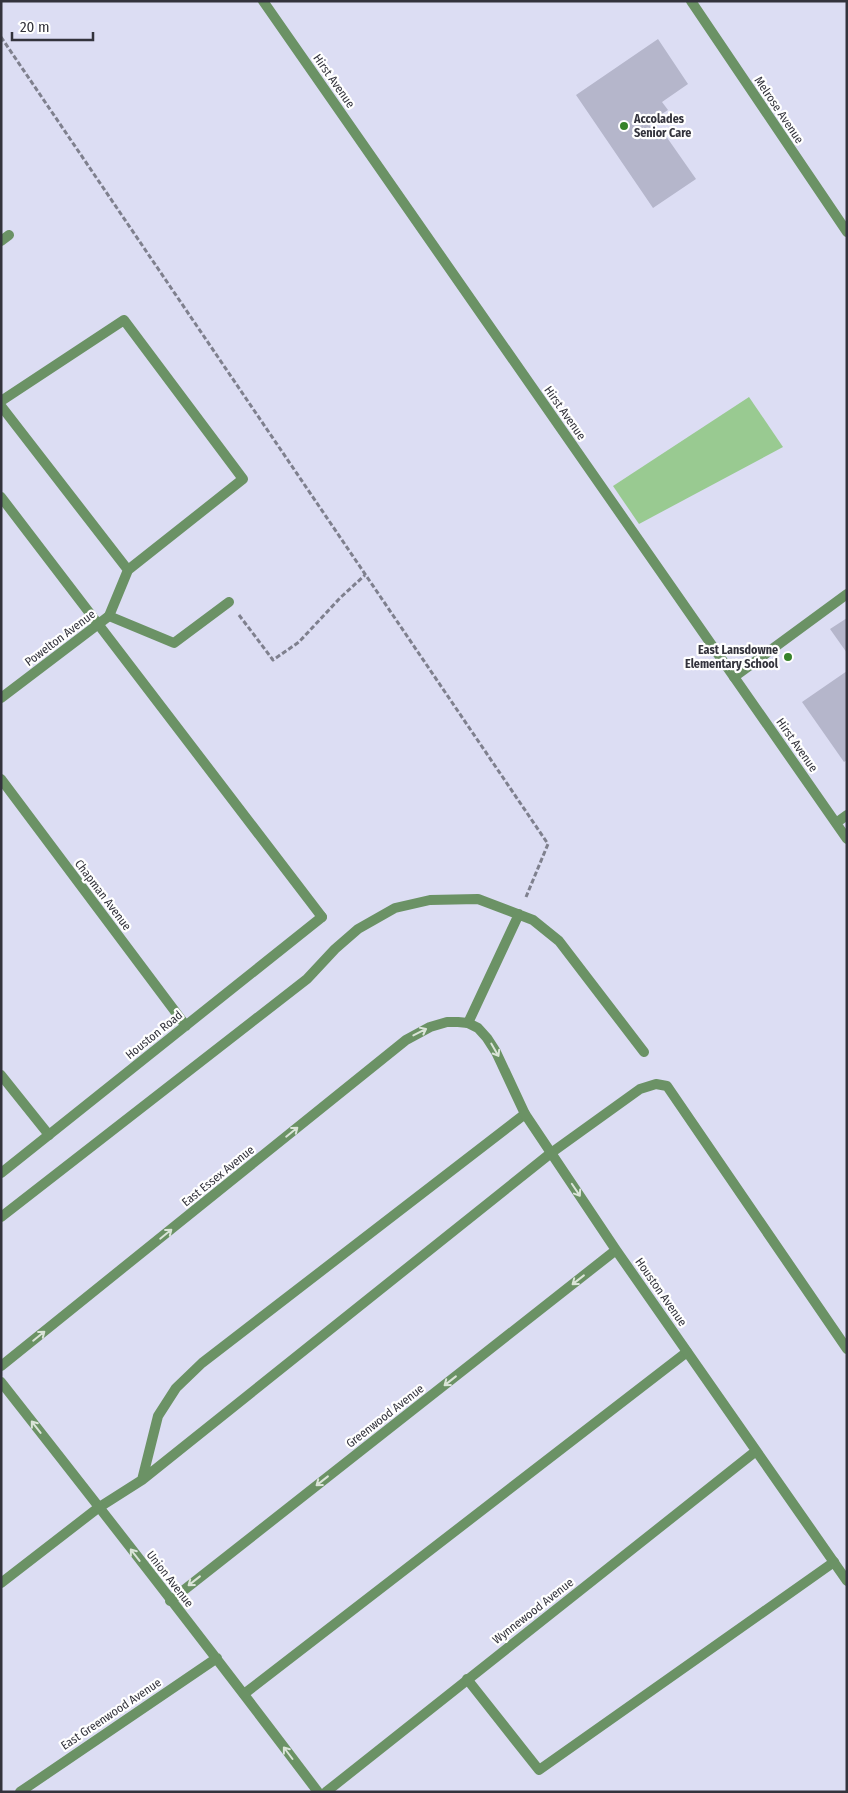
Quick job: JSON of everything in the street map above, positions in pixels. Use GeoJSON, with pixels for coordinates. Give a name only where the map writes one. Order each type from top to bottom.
{"type":"FeatureCollection","features":[{"type":"Feature","properties":{"kind":"street","name":"Hirst Avenue"},"geometry":{"type":"LineString","coordinates":[[263,1],[847,839]]}},
{"type":"Feature","properties":{"kind":"street","name":"Melrose Avenue"},"geometry":{"type":"LineString","coordinates":[[691,1],[847,232]]}},
{"type":"Feature","properties":{"kind":"street"},"geometry":{"type":"LineString","coordinates":[[1,401],[124,320],[243,479],[128,570],[109,616],[174,643],[229,602]]}},
{"type":"Feature","properties":{"kind":"street"},"geometry":{"type":"LineString","coordinates":[[1,406],[128,570]]}},
{"type":"Feature","properties":{"kind":"street"},"geometry":{"type":"LineString","coordinates":[[1,497],[98,624]]}},
{"type":"Feature","properties":{"kind":"street"},"geometry":{"type":"LineString","coordinates":[[734,677],[847,594]]}},
{"type":"Feature","properties":{"kind":"street","name":"Powelton Avenue"},"geometry":{"type":"LineString","coordinates":[[1,698],[109,616]]}},
{"type":"Feature","properties":{"kind":"street","name":"Houston Road"},"geometry":{"type":"LineString","coordinates":[[1,1173],[322,917],[98,624]]}},
{"type":"Feature","properties":{"kind":"street","name":"Chapman Avenue"},"geometry":{"type":"LineString","coordinates":[[1,779],[186,1026]]}},
{"type":"Feature","properties":{"kind":"street"},"geometry":{"type":"LineString","coordinates":[[836,823],[847,816]]}},
{"type":"Feature","properties":{"kind":"street"},"geometry":{"type":"LineString","coordinates":[[1,1218],[307,979],[358,928],[395,908],[430,900],[478,899],[533,920],[559,941],[644,1052]]}},
{"type":"Feature","properties":{"kind":"street"},"geometry":{"type":"LineString","coordinates":[[463,1023],[519,914]]}},
{"type":"Feature","properties":{"kind":"street","name":"East Essex Avenue"},"geometry":{"type":"LineString","coordinates":[[1,1366],[406,1040],[430,1027],[446,1022],[463,1023]]}},
{"type":"Feature","properties":{"kind":"street","name":"Houston Avenue"},"geometry":{"type":"LineString","coordinates":[[463,1023],[478,1028],[487,1038],[496,1052],[525,1114],[616,1250],[847,1581]]}},
{"type":"Feature","properties":{"kind":"street"},"geometry":{"type":"LineString","coordinates":[[1,1075],[49,1135]]}},
{"type":"Feature","properties":{"kind":"street"},"geometry":{"type":"LineString","coordinates":[[1,1583],[98,1508],[142,1480],[552,1153],[640,1089],[656,1084],[667,1086],[847,1349]]}},
{"type":"Feature","properties":{"kind":"street"},"geometry":{"type":"LineString","coordinates":[[142,1480],[158,1416],[176,1388],[202,1363],[525,1114]]}},
{"type":"Feature","properties":{"kind":"street","name":"Greenwood Avenue"},"geometry":{"type":"LineString","coordinates":[[170,1600],[616,1250]]}},
{"type":"Feature","properties":{"kind":"street"},"geometry":{"type":"LineString","coordinates":[[244,1694],[687,1352]]}},
{"type":"Feature","properties":{"kind":"street","name":"Union Avenue"},"geometry":{"type":"LineString","coordinates":[[1,1382],[318,1792]]}},
{"type":"Feature","properties":{"kind":"street","name":"Wynnewood Avenue"},"geometry":{"type":"LineString","coordinates":[[326,1792],[756,1451]]}},
{"type":"Feature","properties":{"kind":"street"},"geometry":{"type":"LineString","coordinates":[[467,1679],[539,1770],[834,1562]]}},
{"type":"Feature","properties":{"kind":"street","name":"East Greenwood Avenue"},"geometry":{"type":"LineString","coordinates":[[20,1792],[216,1658]]}},
{"type":"Feature","properties":{"kind":"path"},"geometry":{"type":"LineString","coordinates":[[1,37],[548,844],[519,914]]}},
{"type":"Feature","properties":{"kind":"path"},"geometry":{"type":"LineString","coordinates":[[229,602],[273,660],[299,642],[340,598],[365,576]]}},
{"type":"Feature","properties":{"kind":"green space"},"geometry":{"type":"Polygon","coordinates":[[[749,397],[783,447],[639,524],[613,486],[749,397]]]}},
{"type":"Feature","properties":{"kind":"building","name":"Accolades Senior Care"},"geometry":{"type":"Polygon","coordinates":[[[658,39],[688,84],[662,102],[668,110],[648,123],[655,133],[661,129],[696,179],[653,208],[576,95],[658,39]]]}},
{"type":"Feature","properties":{"kind":"building"},"geometry":{"type":"Polygon","coordinates":[[[847,618],[847,653],[830,629],[847,618]]]}},
{"type":"Feature","properties":{"kind":"building"},"geometry":{"type":"Polygon","coordinates":[[[847,671],[847,760],[844,762],[802,702],[847,671]]]}},
{"type":"Feature","properties":{"kind":"place","name":"Accolades Senior Care"},"geometry":{"type":"Point","coordinates":[624,126]}},
{"type":"Feature","properties":{"kind":"place","name":"East Lansdowne Elementary School"},"geometry":{"type":"Point","coordinates":[788,657]}}]}
